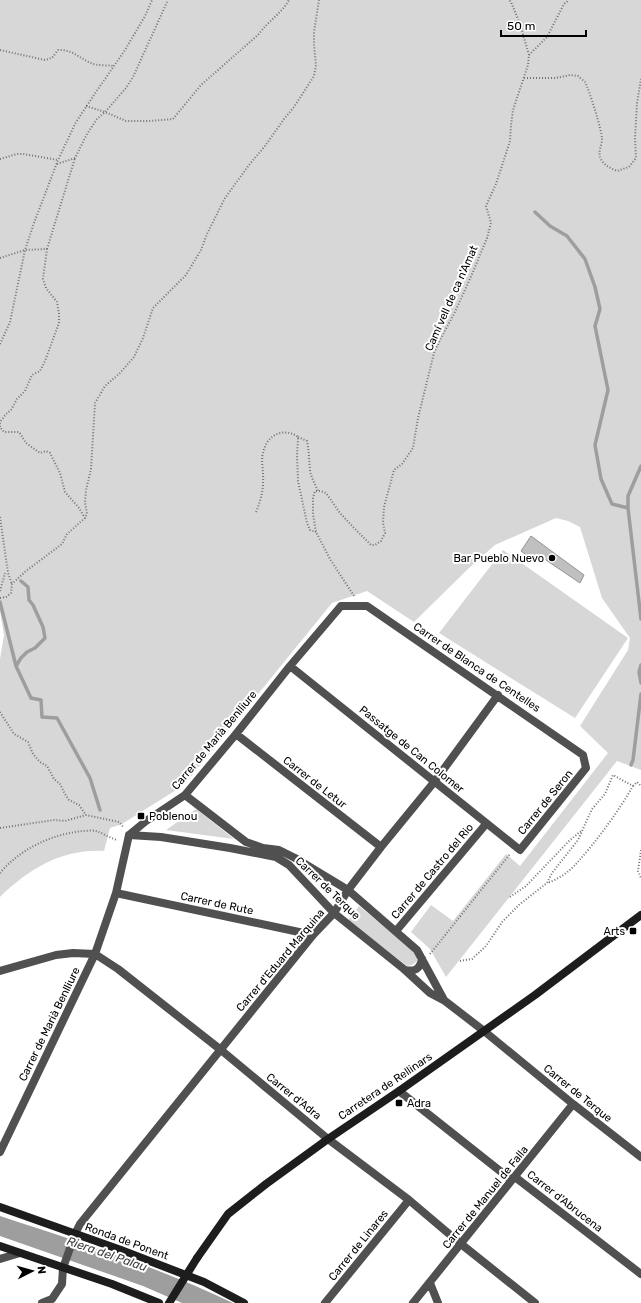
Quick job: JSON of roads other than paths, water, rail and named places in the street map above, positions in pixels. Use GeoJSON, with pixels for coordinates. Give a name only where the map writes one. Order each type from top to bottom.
{"type":"FeatureCollection","features":[{"type":"Feature","properties":{"kind":"street","name":"Carrer de Blanca de Centelles"},"geometry":{"type":"LineString","coordinates":[[341,606],[367,606],[583,755],[586,768]]}},
{"type":"Feature","properties":{"kind":"street","name":"Carrer de Marià Benlliure"},"geometry":{"type":"LineString","coordinates":[[0,1152],[95,954],[116,893],[128,838],[146,821],[185,795],[341,606]]}},
{"type":"Feature","properties":{"kind":"street","name":"Passatge de Can Colomer"},"geometry":{"type":"LineString","coordinates":[[290,666],[520,850]]}},
{"type":"Feature","properties":{"kind":"street","name":"Carrer d'Eduard Marquina"},"geometry":{"type":"LineString","coordinates":[[42,1303],[52,1299],[62,1284],[64,1268],[75,1234],[80,1224],[312,935],[334,912],[348,890],[435,781],[498,695]]}},
{"type":"Feature","properties":{"kind":"street","name":"Carrer de Letur"},"geometry":{"type":"LineString","coordinates":[[236,734],[381,847]]}},
{"type":"Feature","properties":{"kind":"street","name":"Carrer de Seron"},"geometry":{"type":"LineString","coordinates":[[520,850],[586,768]]}},
{"type":"Feature","properties":{"kind":"street","name":"Carrer de Terque"},"geometry":{"type":"LineString","coordinates":[[185,795],[246,842],[263,848],[279,850],[348,890],[417,950],[445,1001]]}},
{"type":"Feature","properties":{"kind":"street","name":"Carrer de Castro del Rio"},"geometry":{"type":"LineString","coordinates":[[396,932],[486,824]]}},
{"type":"Feature","properties":{"kind":"street","name":"Carrer de Terque"},"geometry":{"type":"LineString","coordinates":[[128,838],[161,837],[230,848],[276,857],[289,865],[334,912],[405,970],[430,993],[445,1001],[484,1031],[573,1104],[641,1157]]}},
{"type":"Feature","properties":{"kind":"street","name":"Carrer de Rute"},"geometry":{"type":"LineString","coordinates":[[116,893],[312,935]]}},
{"type":"Feature","properties":{"kind":"street","name":"Carretera de Rellinars"},"geometry":{"type":"LineString","coordinates":[[168,1303],[228,1214],[328,1138],[399,1091],[535,995],[641,915]]}},
{"type":"Feature","properties":{"kind":"street"},"geometry":{"type":"LineString","coordinates":[[0,970],[56,955],[73,953],[95,954]]}},
{"type":"Feature","properties":{"kind":"street","name":"Carrer d'Adra"},"geometry":{"type":"LineString","coordinates":[[95,954],[118,969],[221,1050],[328,1138],[409,1200],[535,1303]]}},
{"type":"Feature","properties":{"kind":"street"},"geometry":{"type":"LineString","coordinates":[[405,970],[411,971],[417,969],[422,959]]}},
{"type":"Feature","properties":{"kind":"street","name":"Carrer d'Abrucena"},"geometry":{"type":"LineString","coordinates":[[399,1091],[508,1178],[515,1177],[641,1274]]}},
{"type":"Feature","properties":{"kind":"street","name":"Carrer de Manuel de Falla"},"geometry":{"type":"LineString","coordinates":[[413,1303],[573,1104]]}},
{"type":"Feature","properties":{"kind":"street","name":"Carrer de Linares"},"geometry":{"type":"LineString","coordinates":[[325,1303],[409,1200]]}},
{"type":"Feature","properties":{"kind":"street","name":"Ronda de Ponent"},"geometry":{"type":"LineString","coordinates":[[0,1207],[121,1250],[204,1282],[244,1303]]}},
{"type":"Feature","properties":{"kind":"street"},"geometry":{"type":"LineString","coordinates":[[0,1246],[112,1284],[159,1303]]}},
{"type":"Feature","properties":{"kind":"street"},"geometry":{"type":"LineString","coordinates":[[0,1259],[20,1253]]}},
{"type":"Feature","properties":{"kind":"street"},"geometry":{"type":"LineString","coordinates":[[430,1283],[438,1303]]}},
{"type":"Feature","properties":{"kind":"water","name":"Riera del Palau"},"geometry":{"type":"Polygon","coordinates":[[[0,1216],[89,1245],[176,1278],[233,1303],[182,1303],[143,1286],[0,1236],[0,1216]]]}},
{"type":"Feature","properties":{"kind":"waterway"},"geometry":{"type":"LineString","coordinates":[[535,212],[550,226],[567,236],[585,259],[595,287],[600,309],[595,326],[608,390],[595,445],[601,479],[612,504],[628,508]]}},
{"type":"Feature","properties":{"kind":"waterway"},"geometry":{"type":"LineString","coordinates":[[641,466],[628,496],[628,508],[641,619]]}},
{"type":"Feature","properties":{"kind":"waterway"},"geometry":{"type":"LineString","coordinates":[[16,666],[27,652],[35,648],[45,638],[43,627],[33,605],[29,600],[28,587],[21,581]]}},
{"type":"Feature","properties":{"kind":"waterway"},"geometry":{"type":"LineString","coordinates":[[0,602],[16,666],[31,698],[41,700],[42,717],[57,718],[90,778],[100,810]]}},
{"type":"Feature","properties":{"kind":"waterway"},"geometry":{"type":"LineString","coordinates":[[641,665],[639,672],[641,683]]}},
{"type":"Feature","properties":{"kind":"waterway"},"geometry":{"type":"LineString","coordinates":[[631,765],[633,760],[641,694]]}},
{"type":"Feature","properties":{"kind":"place","name":"Bar Pueblo Nuevo"},"geometry":{"type":"Point","coordinates":[552,558]}},
{"type":"Feature","properties":{"kind":"place","name":"Poblenou"},"geometry":{"type":"Point","coordinates":[141,816]}},
{"type":"Feature","properties":{"kind":"place","name":"Arts"},"geometry":{"type":"Point","coordinates":[633,931]}},
{"type":"Feature","properties":{"kind":"place","name":"Adra"},"geometry":{"type":"Point","coordinates":[399,1103]}}]}
